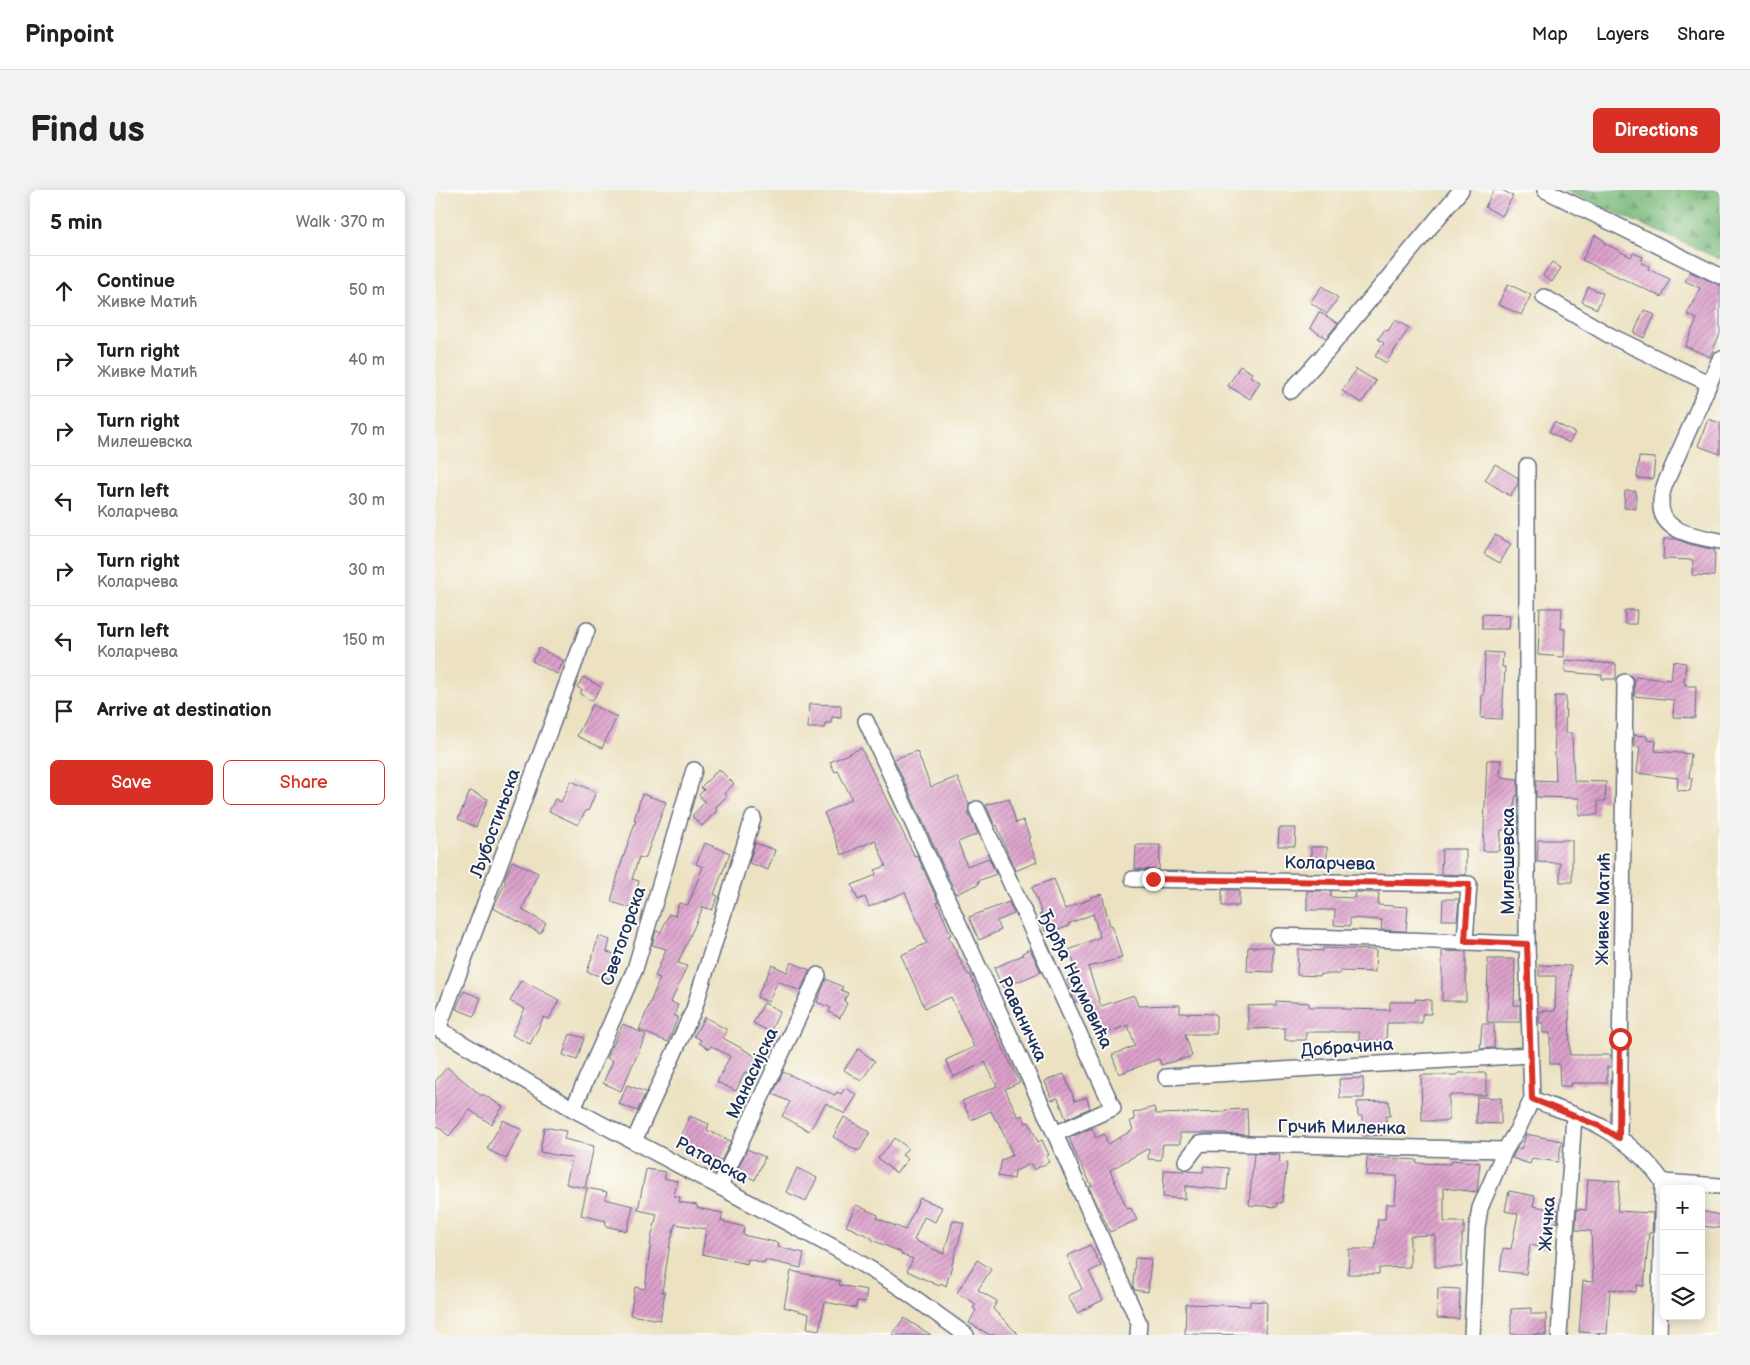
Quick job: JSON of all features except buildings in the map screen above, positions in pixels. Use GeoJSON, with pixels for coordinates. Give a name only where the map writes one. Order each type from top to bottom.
{"type":"FeatureCollection","features":[{"type":"Feature","properties":{"kind":"street"},"geometry":{"type":"LineString","coordinates":[[1291,391],[1328,350],[1461,190]]}},
{"type":"Feature","properties":{"kind":"street"},"geometry":{"type":"LineString","coordinates":[[1545,190],[1720,276]]}},
{"type":"Feature","properties":{"kind":"street"},"geometry":{"type":"LineString","coordinates":[[1544,297],[1609,335],[1708,383]]}},
{"type":"Feature","properties":{"kind":"street"},"geometry":{"type":"LineString","coordinates":[[1720,359],[1665,484],[1661,504],[1663,515],[1669,524],[1683,534],[1720,541]]}},
{"type":"Feature","properties":{"kind":"street","name":"Милешевска"},"geometry":{"type":"LineString","coordinates":[[1472,1335],[1477,1227],[1480,1208],[1505,1150],[1532,1099],[1527,944],[1527,466]]}},
{"type":"Feature","properties":{"kind":"street","name":"Љубостињска"},"geometry":{"type":"LineString","coordinates":[[437,1028],[587,630]]}},
{"type":"Feature","properties":{"kind":"street","name":"Живке Матић"},"geometry":{"type":"LineString","coordinates":[[1619,1138],[1625,682]]}},
{"type":"Feature","properties":{"kind":"street","name":"Раваничка"},"geometry":{"type":"LineString","coordinates":[[866,721],[1055,1134],[1139,1323],[1138,1335]]}},
{"type":"Feature","properties":{"kind":"street","name":"Светогорска"},"geometry":{"type":"LineString","coordinates":[[573,1109],[635,969],[694,770]]}},
{"type":"Feature","properties":{"kind":"street","name":"Ђорђа Наумовића"},"geometry":{"type":"LineString","coordinates":[[977,809],[1113,1108],[1055,1134]]}},
{"type":"Feature","properties":{"kind":"street"},"geometry":{"type":"LineString","coordinates":[[634,1141],[694,1009],[753,818]]}},
{"type":"Feature","properties":{"kind":"street","name":"Коларчева"},"geometry":{"type":"LineString","coordinates":[[1133,879],[1469,884],[1465,941]]}},
{"type":"Feature","properties":{"kind":"street"},"geometry":{"type":"LineString","coordinates":[[1278,936],[1527,944]]}},
{"type":"Feature","properties":{"kind":"street","name":"Манасијска"},"geometry":{"type":"LineString","coordinates":[[720,1186],[818,975]]}},
{"type":"Feature","properties":{"kind":"street","name":"Ратарска"},"geometry":{"type":"LineString","coordinates":[[437,1028],[573,1109],[835,1248],[898,1286],[965,1335]]}},
{"type":"Feature","properties":{"kind":"street","name":"Добрачина"},"geometry":{"type":"LineString","coordinates":[[1166,1077],[1530,1055]]}},
{"type":"Feature","properties":{"kind":"street"},"geometry":{"type":"LineString","coordinates":[[1532,1099],[1599,1126],[1619,1138],[1658,1174],[1663,1182],[1659,1335]]}},
{"type":"Feature","properties":{"kind":"street","name":"Жичка"},"geometry":{"type":"LineString","coordinates":[[1559,1335],[1574,1116]]}},
{"type":"Feature","properties":{"kind":"street","name":"Грчић Миленка"},"geometry":{"type":"LineString","coordinates":[[1186,1161],[1199,1144],[1207,1143],[1505,1150]]}},
{"type":"Feature","properties":{"kind":"street"},"geometry":{"type":"LineString","coordinates":[[1663,1182],[1720,1186]]}},
{"type":"Feature","properties":{"kind":"green space"},"geometry":{"type":"Polygon","coordinates":[[[1565,190],[1720,190],[1720,259],[1565,190]]]}},
{"type":"Feature","properties":{"kind":"route"},"geometry":{"type":"LineString","coordinates":[[1153,879],[1469,884],[1465,941],[1527,944],[1532,1099],[1599,1126],[1619,1138],[1620,1039]]}}]}
